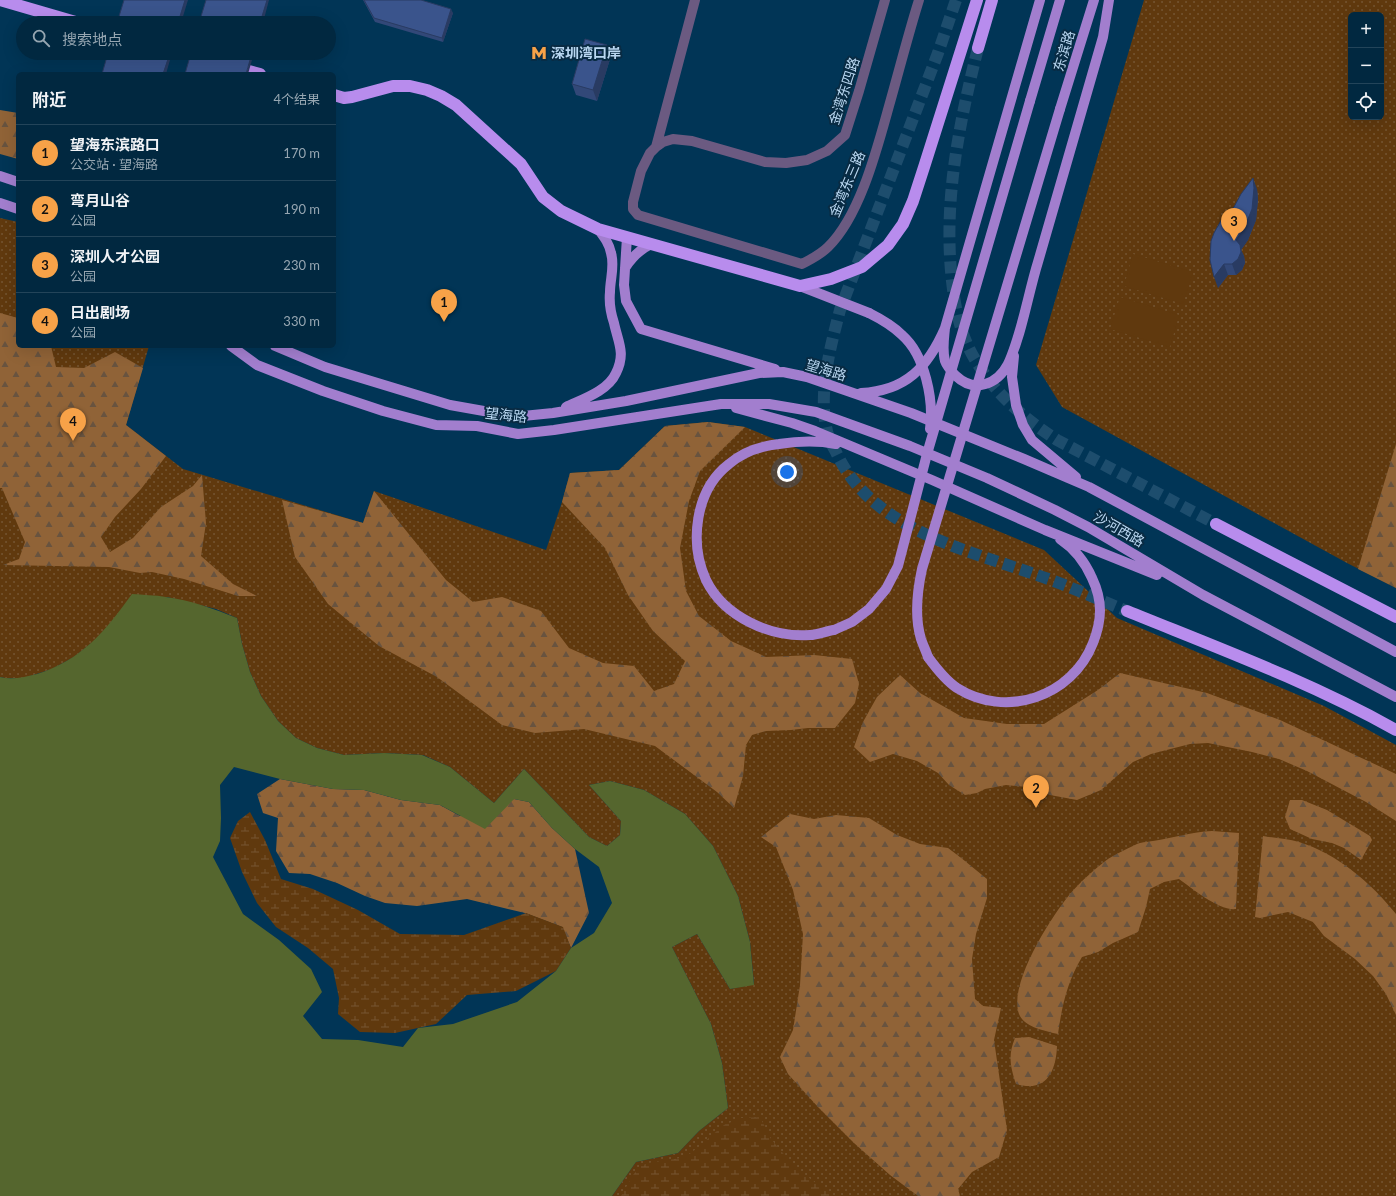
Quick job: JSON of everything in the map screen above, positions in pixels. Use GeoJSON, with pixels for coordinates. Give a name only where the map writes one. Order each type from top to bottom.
{"type":"FeatureCollection","features":[{"type":"Feature","properties":{"kind":"highway"},"geometry":{"type":"LineString","coordinates":[[0,0],[55,16]]}},
{"type":"Feature","properties":{"kind":"highway"},"geometry":{"type":"LineString","coordinates":[[336,96],[344,98],[352,97],[392,86],[410,86],[427,90],[456,105],[521,164],[543,197],[562,211],[598,229],[800,286],[831,279],[862,267],[888,245],[903,224],[913,201],[977,0]]}},
{"type":"Feature","properties":{"kind":"highway"},"geometry":{"type":"LineString","coordinates":[[978,48],[992,0]]}},
{"type":"Feature","properties":{"kind":"highway"},"geometry":{"type":"LineString","coordinates":[[1216,524],[1396,617]]}},
{"type":"Feature","properties":{"kind":"highway"},"geometry":{"type":"LineString","coordinates":[[1126,611],[1307,685],[1396,730]]}},
{"type":"Feature","properties":{"kind":"main road"},"geometry":{"type":"LineString","coordinates":[[855,394],[874,393],[889,389],[914,376],[932,354],[945,328],[1040,0]]}},
{"type":"Feature","properties":{"kind":"main road","name":"东滨路"},"geometry":{"type":"LineString","coordinates":[[927,454],[1060,0]]}},
{"type":"Feature","properties":{"kind":"main road","name":"东滨路"},"geometry":{"type":"LineString","coordinates":[[1044,530],[1066,543],[1079,555],[1097,588],[1101,608],[1098,629],[1090,651],[1078,669],[1062,684],[1050,692],[1033,699],[1014,702],[993,702],[972,696],[956,687],[941,674],[928,657],[921,639],[917,617],[917,592],[922,569],[1094,0]]}},
{"type":"Feature","properties":{"kind":"main road"},"geometry":{"type":"LineString","coordinates":[[1089,487],[1066,470],[1032,440],[1023,425],[1016,405],[1012,377],[1015,347],[1032,279],[1103,37],[1109,0]]}},
{"type":"Feature","properties":{"kind":"main road"},"geometry":{"type":"LineString","coordinates":[[0,176],[16,181]]}},
{"type":"Feature","properties":{"kind":"main road"},"geometry":{"type":"LineString","coordinates":[[0,204],[16,208]]}},
{"type":"Feature","properties":{"kind":"main road"},"geometry":{"type":"LineString","coordinates":[[553,413],[589,397],[609,384],[616,374],[620,362],[621,346],[614,322],[610,293],[613,268],[612,254],[607,242],[598,229]]}},
{"type":"Feature","properties":{"kind":"main road"},"geometry":{"type":"LineString","coordinates":[[627,237],[624,270],[626,301],[641,329],[782,372]]}},
{"type":"Feature","properties":{"kind":"main road"},"geometry":{"type":"LineString","coordinates":[[624,270],[632,258],[640,250],[651,244]]}},
{"type":"Feature","properties":{"kind":"main road"},"geometry":{"type":"LineString","coordinates":[[800,286],[869,313],[889,324],[904,336],[916,352],[926,374],[930,398],[931,418],[927,454],[898,566],[886,589],[870,608],[852,622],[834,630],[812,635],[792,635],[771,631],[750,622],[732,611],[718,598],[706,581],[699,562],[696,540],[698,515],[705,496],[714,479],[728,464],[741,455],[770,445],[808,441],[825,442],[856,449]]}},
{"type":"Feature","properties":{"kind":"main road"},"geometry":{"type":"LineString","coordinates":[[945,328],[943,351],[946,362],[950,370],[961,380],[970,384],[982,385],[993,381],[1001,375],[1015,347]]}},
{"type":"Feature","properties":{"kind":"main road","name":"望海路"},"geometry":{"type":"LineString","coordinates":[[234,348],[258,365],[322,391],[383,411],[436,425],[477,426],[518,434],[554,430],[721,404],[768,404],[816,412]]}},
{"type":"Feature","properties":{"kind":"main road","name":"望海路"},"geometry":{"type":"LineString","coordinates":[[280,348],[325,367],[450,406],[523,416],[553,413],[626,401],[759,373],[782,372],[806,377],[855,394]]}},
{"type":"Feature","properties":{"kind":"main road","name":"沙河西路"},"geometry":{"type":"LineString","coordinates":[[855,394],[979,440],[1089,487],[1396,652]]}},
{"type":"Feature","properties":{"kind":"main road"},"geometry":{"type":"LineString","coordinates":[[721,404],[792,423],[932,480],[1044,530],[1143,568],[1203,595]]}},
{"type":"Feature","properties":{"kind":"main road","name":"沙河西路"},"geometry":{"type":"LineString","coordinates":[[816,412],[910,446],[987,478],[1048,507],[1088,528],[1203,595],[1396,697]]}},
{"type":"Feature","properties":{"kind":"street"},"geometry":{"type":"LineString","coordinates":[[656,147],[696,0]]}},
{"type":"Feature","properties":{"kind":"street","name":"金湾东四路"},"geometry":{"type":"LineString","coordinates":[[656,147],[663,142],[673,139],[682,139],[765,162],[786,163],[807,160],[827,151],[845,135],[885,0]]}},
{"type":"Feature","properties":{"kind":"street","name":"金湾东三路"},"geometry":{"type":"LineString","coordinates":[[656,147],[646,161],[638,182],[633,202],[633,209],[638,215],[802,264],[816,257],[828,247],[844,227],[857,201],[874,160],[919,0]]}},
{"type":"Feature","properties":{"kind":"green space"},"geometry":{"type":"Polygon","coordinates":[[[1144,0],[1396,0],[1396,588],[1347,563],[1062,407],[1036,365],[1144,0]]]}},
{"type":"Feature","properties":{"kind":"green space"},"geometry":{"type":"Polygon","coordinates":[[[0,110],[16,113],[16,158],[0,154],[0,110]]]}},
{"type":"Feature","properties":{"kind":"green space"},"geometry":{"type":"Polygon","coordinates":[[[0,218],[16,222],[16,348],[148,348],[126,425],[183,469],[363,523],[374,491],[546,550],[570,473],[619,470],[665,426],[708,422],[745,427],[1044,550],[1117,618],[1324,706],[1396,745],[1396,1196],[612,1196],[636,1162],[678,1153],[699,1131],[728,1108],[722,1063],[711,1024],[672,947],[697,934],[730,989],[754,984],[750,942],[738,896],[713,846],[685,814],[644,790],[610,781],[589,785],[621,821],[620,835],[607,846],[589,837],[524,769],[494,803],[450,767],[423,755],[384,753],[344,755],[317,748],[296,738],[278,721],[261,696],[250,672],[242,644],[237,618],[216,609],[167,597],[114,619],[98,638],[74,657],[52,669],[24,678],[0,677],[0,218]]]}},
{"type":"Feature","properties":{"kind":"green space"},"geometry":{"type":"Polygon","coordinates":[[[1133,254],[1193,272],[1183,304],[1124,286],[1133,254]]]}},
{"type":"Feature","properties":{"kind":"green space"},"geometry":{"type":"Polygon","coordinates":[[[1120,297],[1179,315],[1170,347],[1110,329],[1120,297]]]}},
{"type":"Feature","properties":{"kind":"green space"},"geometry":{"type":"Polygon","coordinates":[[[0,313],[16,317],[16,348],[51,348],[56,367],[84,368],[115,352],[143,368],[126,425],[166,456],[141,489],[115,517],[101,537],[110,552],[133,538],[161,507],[193,486],[202,475],[206,523],[201,556],[233,584],[257,596],[238,596],[184,579],[152,572],[140,573],[109,567],[3,565],[19,559],[25,542],[2,488],[0,488],[0,313]]]}},
{"type":"Feature","properties":{"kind":"green space"},"geometry":{"type":"Polygon","coordinates":[[[708,422],[745,427],[700,471],[689,501],[680,548],[686,591],[699,616],[731,641],[766,657],[814,655],[852,659],[859,684],[855,703],[835,728],[766,731],[752,735],[746,745],[743,776],[734,808],[717,792],[655,746],[584,729],[535,733],[502,725],[437,677],[379,646],[328,604],[295,557],[282,500],[363,523],[374,491],[446,580],[473,602],[502,597],[541,611],[569,648],[603,663],[634,666],[654,691],[674,684],[685,661],[653,631],[628,595],[605,548],[562,502],[570,473],[619,470],[665,426],[708,422]]]}},
{"type":"Feature","properties":{"kind":"green space"},"geometry":{"type":"Polygon","coordinates":[[[1396,444],[1396,588],[1358,569],[1396,444]]]}},
{"type":"Feature","properties":{"kind":"green space"},"geometry":{"type":"Polygon","coordinates":[[[1120,673],[1207,693],[1280,720],[1396,774],[1396,821],[1366,802],[1307,771],[1279,759],[1208,743],[1190,744],[1151,754],[1133,762],[1101,790],[1077,800],[1050,795],[1027,787],[1006,785],[965,795],[949,785],[938,773],[917,761],[893,754],[870,762],[854,747],[863,722],[877,697],[900,675],[920,693],[964,718],[1007,724],[1044,724],[1098,690],[1120,673]]]}},
{"type":"Feature","properties":{"kind":"green space"},"geometry":{"type":"Polygon","coordinates":[[[280,779],[333,789],[364,790],[401,800],[440,805],[460,816],[514,799],[529,802],[552,828],[575,849],[589,913],[571,948],[562,927],[525,913],[467,899],[417,906],[385,903],[365,896],[337,883],[310,874],[289,873],[276,851],[278,818],[263,813],[257,794],[280,779]]]}},
{"type":"Feature","properties":{"kind":"green space"},"geometry":{"type":"Polygon","coordinates":[[[1290,800],[1302,800],[1327,810],[1370,836],[1372,840],[1361,860],[1344,848],[1332,843],[1312,839],[1290,829],[1285,817],[1290,800]]]}},
{"type":"Feature","properties":{"kind":"green space"},"geometry":{"type":"Polygon","coordinates":[[[250,812],[265,840],[281,879],[313,889],[358,910],[400,934],[464,935],[526,913],[563,927],[571,948],[556,971],[516,991],[467,995],[436,1024],[395,1033],[360,1032],[338,1014],[339,998],[333,969],[308,948],[276,927],[257,903],[242,872],[230,838],[238,821],[250,812]]]}},
{"type":"Feature","properties":{"kind":"green space"},"geometry":{"type":"Polygon","coordinates":[[[790,814],[814,819],[836,815],[869,818],[897,835],[920,844],[948,848],[987,879],[987,898],[976,934],[972,959],[975,999],[983,1006],[1001,1008],[994,1040],[1007,1130],[999,1157],[972,1172],[958,1189],[960,1196],[918,1196],[890,1175],[854,1143],[818,1107],[788,1074],[780,1057],[793,1030],[800,985],[803,934],[793,890],[776,847],[761,837],[790,814]]]}},
{"type":"Feature","properties":{"kind":"green space"},"geometry":{"type":"Polygon","coordinates":[[[1212,831],[1239,833],[1236,909],[1229,909],[1214,903],[1179,879],[1164,882],[1150,889],[1138,932],[1113,943],[1098,952],[1082,957],[1072,976],[1066,994],[1058,1034],[1036,1028],[1025,1022],[1019,1014],[1017,1001],[1025,969],[1033,951],[1052,918],[1079,884],[1108,859],[1137,844],[1212,831]]]}},
{"type":"Feature","properties":{"kind":"green space"},"geometry":{"type":"Polygon","coordinates":[[[1263,836],[1299,842],[1327,854],[1353,871],[1365,881],[1396,914],[1396,1015],[1386,994],[1373,976],[1355,959],[1324,936],[1313,922],[1288,912],[1260,918],[1255,917],[1263,836]]]}},
{"type":"Feature","properties":{"kind":"green space"},"geometry":{"type":"Polygon","coordinates":[[[1029,1037],[1057,1046],[1051,1072],[1042,1083],[1035,1086],[1016,1084],[1011,1066],[1011,1050],[1015,1038],[1029,1037]]]}},
{"type":"Feature","properties":{"kind":"green space"},"geometry":{"type":"Polygon","coordinates":[[[760,1117],[771,1139],[788,1159],[805,1175],[834,1196],[621,1196],[633,1175],[641,1166],[648,1163],[681,1158],[691,1153],[724,1125],[741,1118],[760,1117]]]}},
{"type":"Feature","properties":{"kind":"shaded area"},"geometry":{"type":"Polygon","coordinates":[[[132,594],[175,598],[211,608],[237,618],[242,644],[250,672],[261,696],[278,721],[296,738],[317,748],[344,755],[384,753],[422,755],[450,767],[494,803],[524,769],[589,837],[607,846],[620,835],[621,821],[589,785],[610,781],[644,790],[685,814],[713,846],[738,896],[750,942],[754,985],[730,989],[697,934],[672,947],[711,1024],[722,1063],[728,1108],[699,1131],[678,1153],[636,1162],[612,1196],[0,1196],[0,677],[14,678],[37,674],[67,661],[91,643],[102,632],[132,594]],[[234,767],[220,785],[220,841],[213,857],[243,914],[279,940],[311,969],[322,992],[303,1016],[322,1039],[358,1040],[403,1047],[418,1028],[453,1024],[517,1002],[556,971],[571,948],[594,933],[612,903],[599,867],[575,849],[552,828],[529,802],[514,799],[485,829],[440,805],[401,800],[364,790],[333,789],[280,779],[234,767]]]}},
{"type":"Feature","properties":{"kind":"building"},"geometry":{"type":"Polygon","coordinates":[[[124,0],[185,0],[180,16],[119,16],[124,0]]]}},
{"type":"Feature","properties":{"kind":"building"},"geometry":{"type":"Polygon","coordinates":[[[206,0],[267,0],[262,16],[201,16],[206,0]]]}},
{"type":"Feature","properties":{"kind":"building"},"geometry":{"type":"Polygon","coordinates":[[[364,0],[421,0],[451,9],[442,38],[374,18],[364,0]]]}},
{"type":"Feature","properties":{"kind":"building"},"geometry":{"type":"Polygon","coordinates":[[[585,39],[607,45],[593,90],[572,84],[585,39]]]}},
{"type":"Feature","properties":{"kind":"building"},"geometry":{"type":"Polygon","coordinates":[[[106,60],[168,60],[164,72],[103,72],[106,60]]]}},
{"type":"Feature","properties":{"kind":"building"},"geometry":{"type":"Polygon","coordinates":[[[189,60],[250,60],[247,72],[186,72],[189,60]]]}},
{"type":"Feature","properties":{"kind":"building"},"geometry":{"type":"Polygon","coordinates":[[[1253,178],[1254,188],[1252,209],[1244,229],[1236,240],[1240,245],[1241,252],[1238,259],[1232,264],[1224,264],[1214,277],[1210,260],[1211,241],[1214,233],[1223,217],[1234,207],[1241,194],[1253,178]]]}},
{"type":"Feature","properties":{"kind":"tunnel"},"geometry":{"type":"LineString","coordinates":[[956,0],[938,53],[840,310],[832,340],[824,388],[825,420],[828,435],[852,478],[872,500],[896,518],[922,533],[951,545],[1048,579],[1127,611]]}},
{"type":"Feature","properties":{"kind":"tunnel"},"geometry":{"type":"LineString","coordinates":[[978,48],[959,134],[951,193],[950,251],[952,281],[955,302],[966,342],[976,361],[993,385],[1012,405],[1034,424],[1057,440],[1216,524]]}},
{"type":"Feature","properties":{"kind":"place","name":"深圳湾口岸"},"geometry":{"type":"Point","coordinates":[539,53]}},
{"type":"Feature","properties":{"kind":"place","name":"深圳人才公园"},"geometry":{"type":"Point","coordinates":[1234,241]}},
{"type":"Feature","properties":{"kind":"place","name":"望海东滨路口"},"geometry":{"type":"Point","coordinates":[444,322]}},
{"type":"Feature","properties":{"kind":"place","name":"日出剧场"},"geometry":{"type":"Point","coordinates":[73,441]}},
{"type":"Feature","properties":{"kind":"place","name":"弯月山谷"},"geometry":{"type":"Point","coordinates":[1036,808]}}]}
